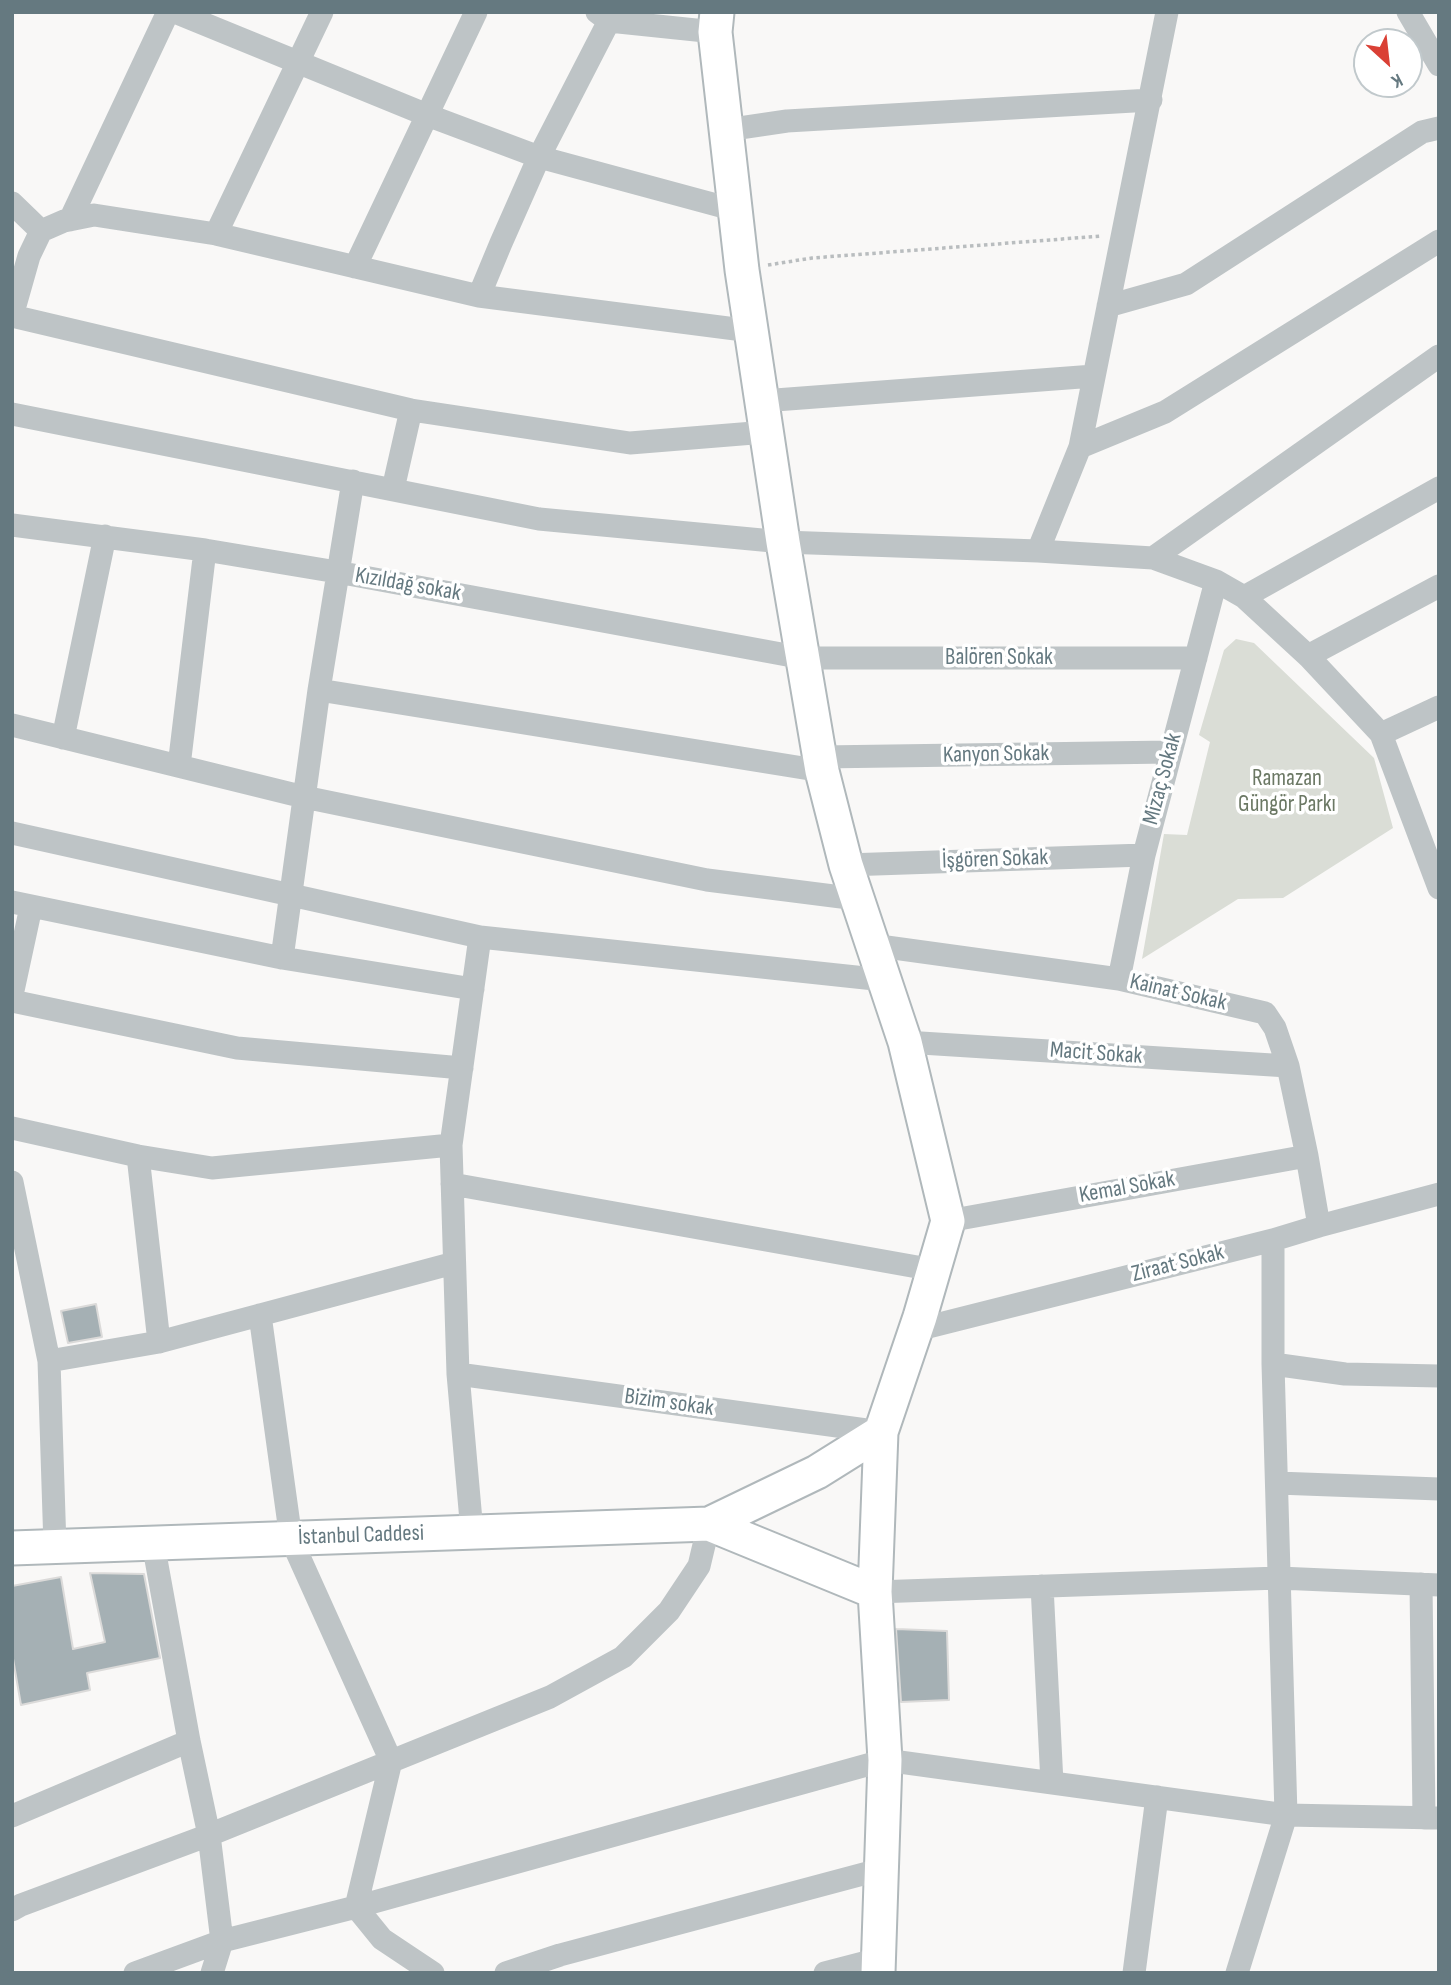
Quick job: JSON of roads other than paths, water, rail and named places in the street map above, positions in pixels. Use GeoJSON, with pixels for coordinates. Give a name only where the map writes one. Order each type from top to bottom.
{"type":"FeatureCollection","features":[{"type":"Feature","properties":{"kind":"street"},"geometry":{"type":"LineString","coordinates":[[70,220],[168,12]]}},
{"type":"Feature","properties":{"kind":"street"},"geometry":{"type":"LineString","coordinates":[[175,12],[427,115],[539,157],[735,210]]}},
{"type":"Feature","properties":{"kind":"street"},"geometry":{"type":"LineString","coordinates":[[216,234],[322,12]]}},
{"type":"Feature","properties":{"kind":"street"},"geometry":{"type":"LineString","coordinates":[[355,267],[476,12]]}},
{"type":"Feature","properties":{"kind":"street"},"geometry":{"type":"LineString","coordinates":[[1038,551],[1080,447],[1167,12]]}},
{"type":"Feature","properties":{"kind":"street"},"geometry":{"type":"LineString","coordinates":[[1408,12],[1430,33],[1439,65]]}},
{"type":"Feature","properties":{"kind":"street"},"geometry":{"type":"LineString","coordinates":[[480,296],[501,243],[603,17],[716,22],[742,270],[783,542],[822,764],[846,865],[905,1042],[948,1220],[916,1330],[881,1432],[875,1592],[885,1760],[878,1966],[825,1973]]}},
{"type":"Feature","properties":{"kind":"street"},"geometry":{"type":"LineString","coordinates":[[726,130],[787,121],[1151,100]]}},
{"type":"Feature","properties":{"kind":"street"},"geometry":{"type":"LineString","coordinates":[[1108,306],[1186,284],[1422,132],[1439,128]]}},
{"type":"Feature","properties":{"kind":"street"},"geometry":{"type":"LineString","coordinates":[[12,203],[41,231]]}},
{"type":"Feature","properties":{"kind":"street"},"geometry":{"type":"LineString","coordinates":[[751,331],[480,296],[216,234],[94,215],[70,220],[41,231],[29,256],[12,316],[411,410],[630,443],[764,417],[1094,376]]}},
{"type":"Feature","properties":{"kind":"street"},"geometry":{"type":"LineString","coordinates":[[1080,447],[1165,412],[1439,242]]}},
{"type":"Feature","properties":{"kind":"street"},"geometry":{"type":"LineString","coordinates":[[1153,558],[1439,356]]}},
{"type":"Feature","properties":{"kind":"street"},"geometry":{"type":"LineString","coordinates":[[393,489],[411,410]]}},
{"type":"Feature","properties":{"kind":"street"},"geometry":{"type":"LineString","coordinates":[[12,414],[539,519],[783,542],[1153,558],[1216,581],[1244,597],[1308,656],[1381,734],[1436,872]]}},
{"type":"Feature","properties":{"kind":"street"},"geometry":{"type":"LineString","coordinates":[[282,958],[319,690],[353,481]]}},
{"type":"Feature","properties":{"kind":"street"},"geometry":{"type":"LineString","coordinates":[[1244,597],[1439,488]]}},
{"type":"Feature","properties":{"kind":"street","name":"Kızıldağ sokak"},"geometry":{"type":"LineString","coordinates":[[12,525],[337,572],[803,657]]}},
{"type":"Feature","properties":{"kind":"street"},"geometry":{"type":"LineString","coordinates":[[63,738],[105,537]]}},
{"type":"Feature","properties":{"kind":"street"},"geometry":{"type":"LineString","coordinates":[[179,766],[205,551]]}},
{"type":"Feature","properties":{"kind":"street","name":"Mizaç Sokak"},"geometry":{"type":"LineString","coordinates":[[1119,979],[1143,855],[1216,581]]}},
{"type":"Feature","properties":{"kind":"street"},"geometry":{"type":"LineString","coordinates":[[1308,656],[1439,586]]}},
{"type":"Feature","properties":{"kind":"street","name":"Balören Sokak"},"geometry":{"type":"LineString","coordinates":[[803,657],[1196,657]]}},
{"type":"Feature","properties":{"kind":"street","name":"Kanyon Sokak"},"geometry":{"type":"LineString","coordinates":[[319,690],[822,764],[1170,752]]}},
{"type":"Feature","properties":{"kind":"street"},"geometry":{"type":"LineString","coordinates":[[1381,734],[1439,707]]}},
{"type":"Feature","properties":{"kind":"street"},"geometry":{"type":"LineString","coordinates":[[12,725],[304,797],[707,880],[857,899]]}},
{"type":"Feature","properties":{"kind":"street"},"geometry":{"type":"LineString","coordinates":[[12,833],[480,937],[884,981]]}},
{"type":"Feature","properties":{"kind":"street","name":"İşgören Sokak"},"geometry":{"type":"LineString","coordinates":[[846,865],[1143,855]]}},
{"type":"Feature","properties":{"kind":"street"},"geometry":{"type":"LineString","coordinates":[[12,995],[21,904],[282,958],[473,989]]}},
{"type":"Feature","properties":{"kind":"street"},"geometry":{"type":"LineString","coordinates":[[472,1532],[458,1374],[451,1145],[480,937]]}},
{"type":"Feature","properties":{"kind":"street","name":"Kainat Sokak"},"geometry":{"type":"LineString","coordinates":[[872,945],[1119,979],[1265,1013],[1275,1028],[1288,1066],[1318,1226]]}},
{"type":"Feature","properties":{"kind":"street"},"geometry":{"type":"LineString","coordinates":[[12,1001],[237,1048],[462,1068]]}},
{"type":"Feature","properties":{"kind":"street","name":"Macit Sokak"},"geometry":{"type":"LineString","coordinates":[[905,1042],[1288,1066]]}},
{"type":"Feature","properties":{"kind":"street"},"geometry":{"type":"LineString","coordinates":[[12,1128],[138,1156],[212,1168],[451,1145]]}},
{"type":"Feature","properties":{"kind":"street"},"geometry":{"type":"LineString","coordinates":[[138,1156],[159,1342]]}},
{"type":"Feature","properties":{"kind":"street","name":"Kemal Sokak"},"geometry":{"type":"LineString","coordinates":[[948,1220],[1307,1156]]}},
{"type":"Feature","properties":{"kind":"street"},"geometry":{"type":"LineString","coordinates":[[12,1182],[49,1361],[55,1547]]}},
{"type":"Feature","properties":{"kind":"street"},"geometry":{"type":"LineString","coordinates":[[452,1184],[934,1270]]}},
{"type":"Feature","properties":{"kind":"street","name":"Ziraat Sokak"},"geometry":{"type":"LineString","coordinates":[[916,1330],[1273,1240],[1439,1194]]}},
{"type":"Feature","properties":{"kind":"street"},"geometry":{"type":"LineString","coordinates":[[1237,1973],[1286,1815],[1273,1364],[1273,1240]]}},
{"type":"Feature","properties":{"kind":"street"},"geometry":{"type":"LineString","coordinates":[[49,1361],[159,1342],[454,1263]]}},
{"type":"Feature","properties":{"kind":"street"},"geometry":{"type":"LineString","coordinates":[[260,1315],[291,1539],[390,1761],[356,1907]]}},
{"type":"Feature","properties":{"kind":"street"},"geometry":{"type":"LineString","coordinates":[[1273,1364],[1345,1374],[1439,1376]]}},
{"type":"Feature","properties":{"kind":"street","name":"Bizim sokak"},"geometry":{"type":"LineString","coordinates":[[458,1374],[881,1432]]}},
{"type":"Feature","properties":{"kind":"street"},"geometry":{"type":"LineString","coordinates":[[709,1524],[817,1472],[881,1432]]}},
{"type":"Feature","properties":{"kind":"street"},"geometry":{"type":"LineString","coordinates":[[1276,1483],[1439,1489]]}},
{"type":"Feature","properties":{"kind":"street"},"geometry":{"type":"LineString","coordinates":[[135,1973],[222,1941],[356,1907],[885,1760],[1286,1815],[1431,1818],[1430,1585],[1279,1578],[875,1592],[709,1524]]}},
{"type":"Feature","properties":{"kind":"street"},"geometry":{"type":"LineString","coordinates":[[12,1910],[209,1835],[550,1697],[622,1657],[669,1611],[699,1566],[709,1524]]}},
{"type":"Feature","properties":{"kind":"street","name":"İstanbul Caddesi"},"geometry":{"type":"LineString","coordinates":[[12,1548],[709,1524]]}},
{"type":"Feature","properties":{"kind":"street"},"geometry":{"type":"LineString","coordinates":[[153,1543],[209,1835],[222,1941],[212,1973]]}},
{"type":"Feature","properties":{"kind":"street"},"geometry":{"type":"LineString","coordinates":[[1042,1586],[1052,1783]]}},
{"type":"Feature","properties":{"kind":"street"},"geometry":{"type":"LineString","coordinates":[[12,1816],[189,1741]]}},
{"type":"Feature","properties":{"kind":"street"},"geometry":{"type":"LineString","coordinates":[[1134,1973],[1157,1797]]}},
{"type":"Feature","properties":{"kind":"street"},"geometry":{"type":"LineString","coordinates":[[506,1973],[560,1955],[881,1869]]}},
{"type":"Feature","properties":{"kind":"street"},"geometry":{"type":"LineString","coordinates":[[356,1907],[382,1939],[433,1973]]}},
{"type":"Feature","properties":{"kind":"park label","name":"Ramazan Güngör Parkı"},"geometry":{"type":"Point","coordinates":[1287,792]}}]}
